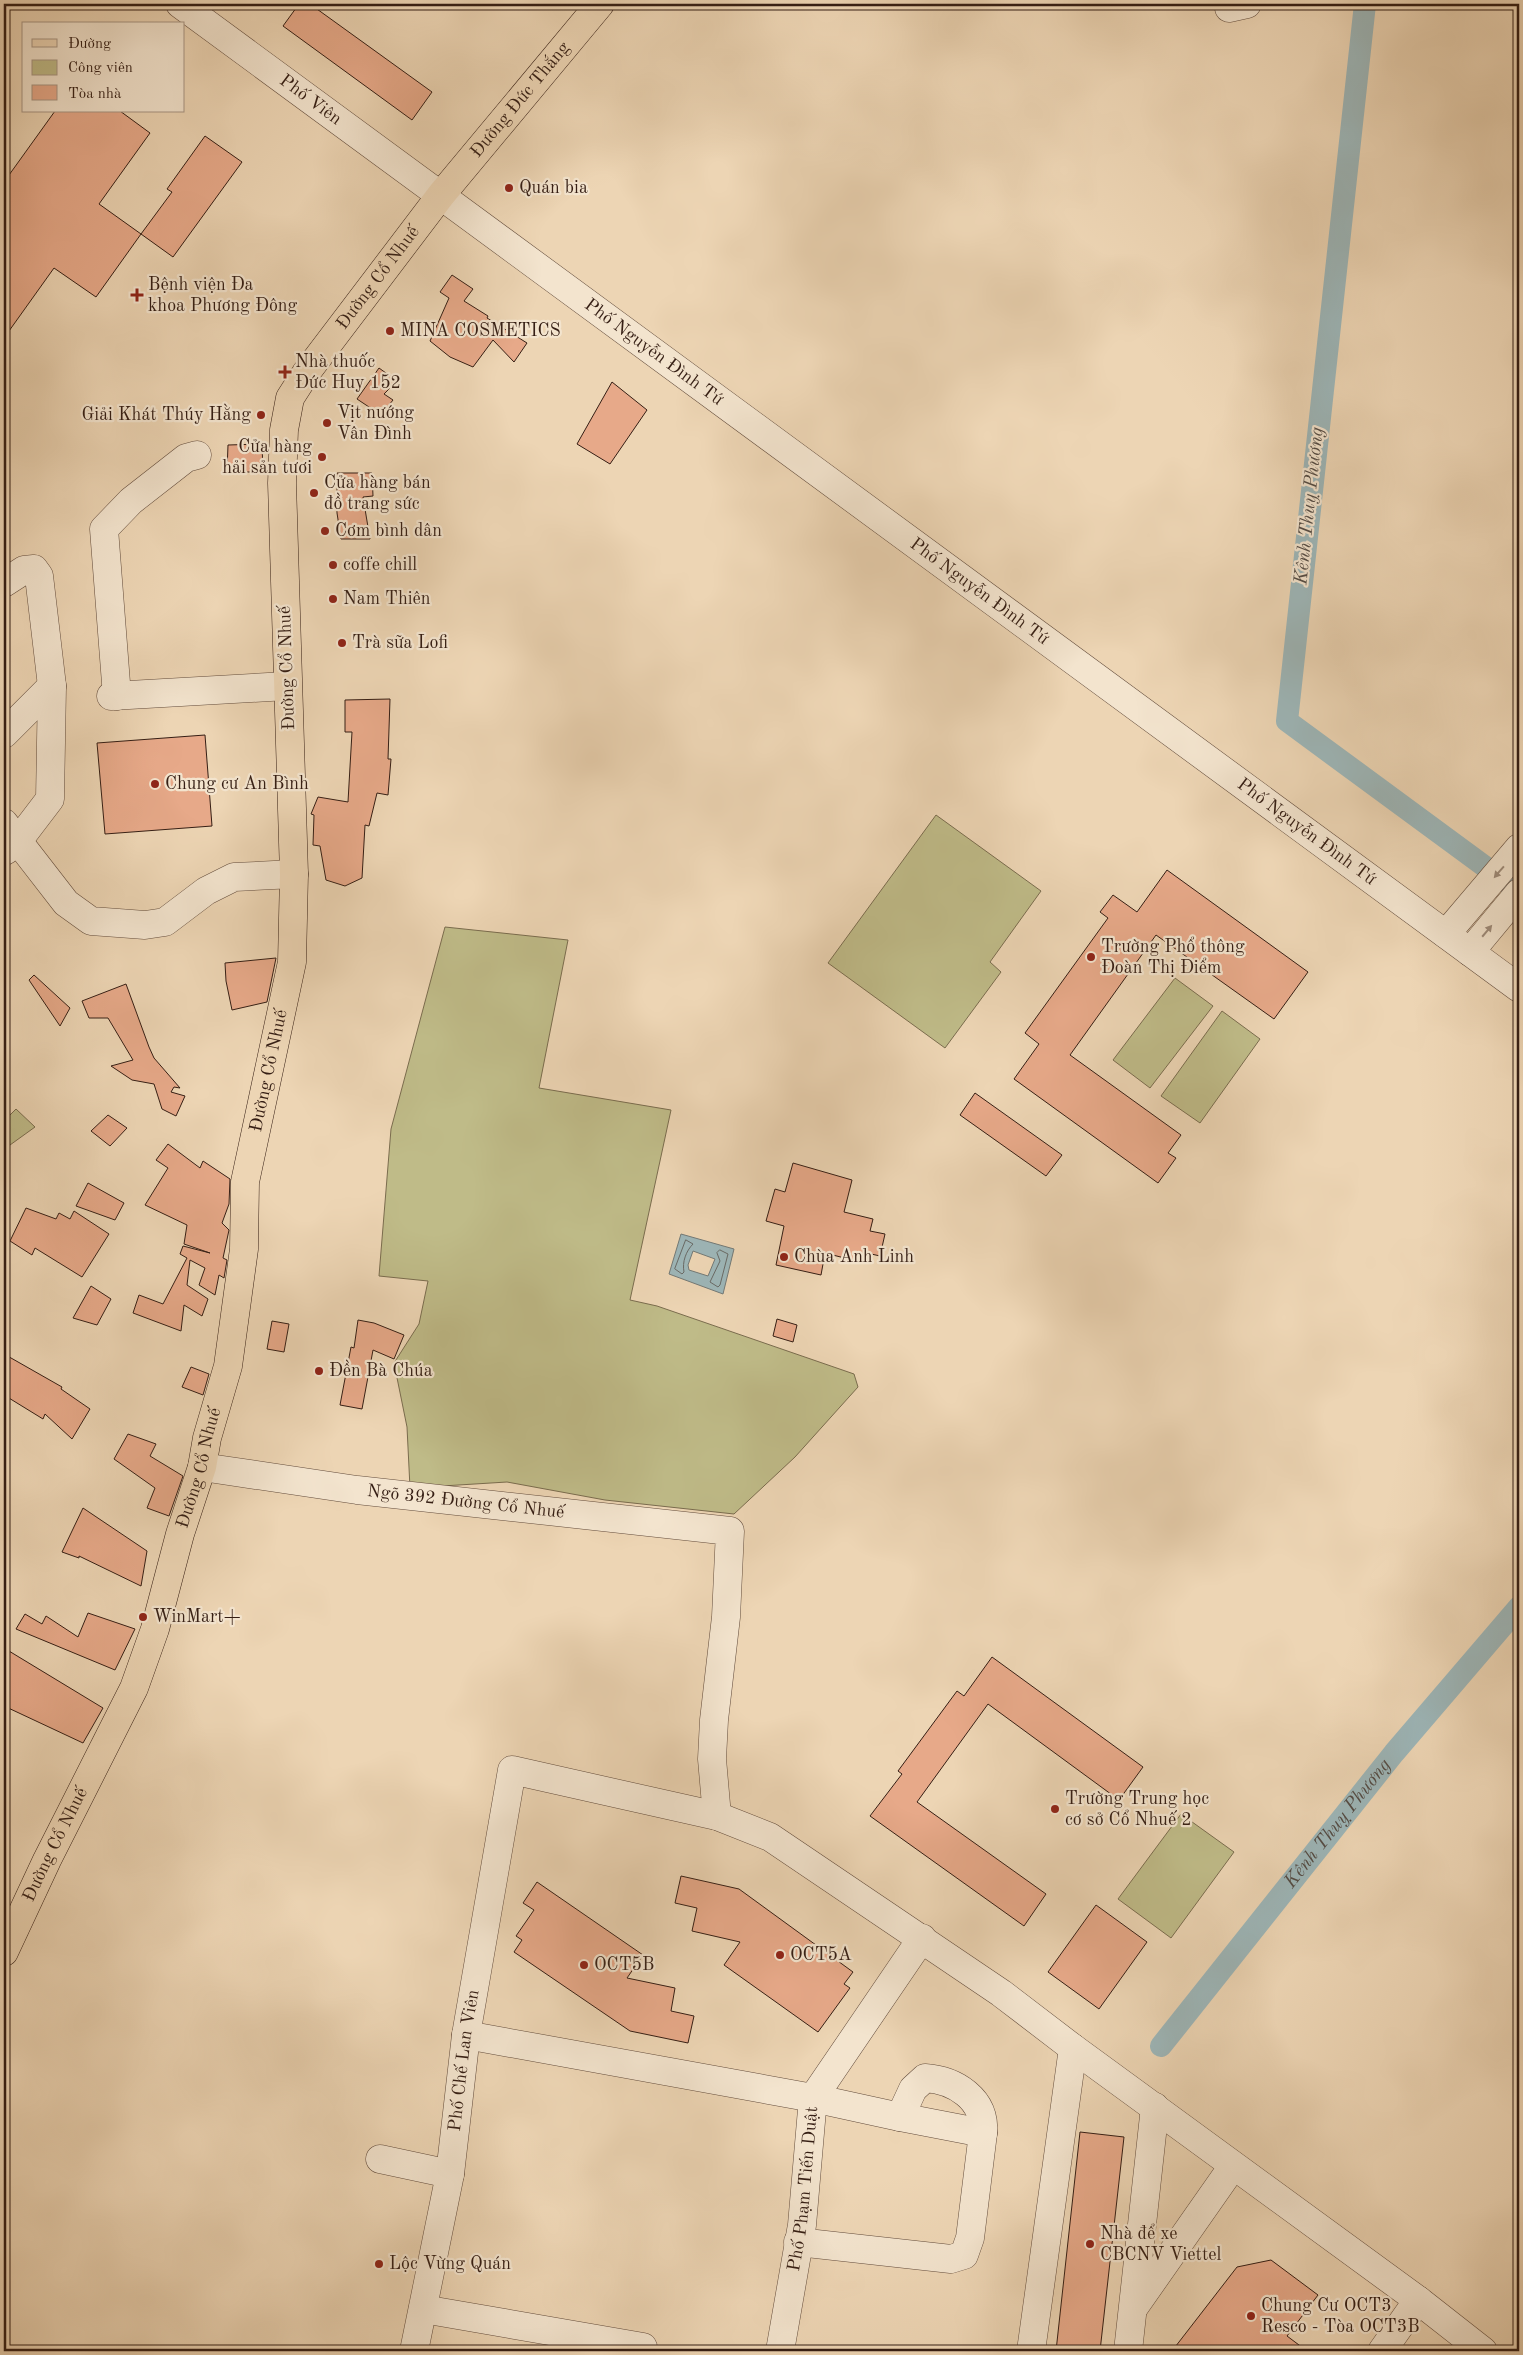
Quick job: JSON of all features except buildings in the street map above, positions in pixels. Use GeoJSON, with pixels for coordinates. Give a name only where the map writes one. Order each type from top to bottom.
{"type":"FeatureCollection","features":[{"type":"Feature","properties":{"kind":"main road","name":"Đường Đức Thắng"},"geometry":{"type":"LineString","coordinates":[[442,195],[600,4]]}},
{"type":"Feature","properties":{"kind":"main road","name":"Đường Cổ Nhuế"},"geometry":{"type":"LineString","coordinates":[[4,1952],[51,1851],[134,1688],[155,1629],[180,1534],[202,1467],[207,1438],[228,1366],[244,1249],[245,1182],[292,962],[294,874],[282,483],[284,430],[290,398],[306,373],[442,195]]}},
{"type":"Feature","properties":{"kind":"street","name":"Phố Viên"},"geometry":{"type":"LineString","coordinates":[[180,4],[442,195]]}},
{"type":"Feature","properties":{"kind":"street","name":"Phố Nguyễn Đình Tứ"},"geometry":{"type":"LineString","coordinates":[[442,195],[1519,988]]}},
{"type":"Feature","properties":{"kind":"street"},"geometry":{"type":"LineString","coordinates":[[197,455],[186,458],[138,496],[104,529],[114,696],[287,686]]}},
{"type":"Feature","properties":{"kind":"street"},"geometry":{"type":"LineString","coordinates":[[4,584],[24,570],[34,569],[39,576],[52,686],[50,799],[9,839],[66,903],[91,920],[145,925],[165,922],[206,891],[234,877],[294,874]]}},
{"type":"Feature","properties":{"kind":"street"},"geometry":{"type":"LineString","coordinates":[[4,734],[52,686]]}},
{"type":"Feature","properties":{"kind":"street"},"geometry":{"type":"LineString","coordinates":[[1446,934],[1518,850]]}},
{"type":"Feature","properties":{"kind":"street"},"geometry":{"type":"LineString","coordinates":[[1470,952],[1512,902]]}},
{"type":"Feature","properties":{"kind":"street","name":"Ngõ 392 Đường Cổ Nhuế"},"geometry":{"type":"LineString","coordinates":[[202,1467],[357,1490],[730,1531],[726,1617],[714,1720],[712,1759],[717,1816]]}},
{"type":"Feature","properties":{"kind":"street","name":"Phố Chế Lan Viên"},"geometry":{"type":"LineString","coordinates":[[414,2351],[450,2174],[466,2035],[512,1770],[717,1816]]}},
{"type":"Feature","properties":{"kind":"street"},"geometry":{"type":"LineString","coordinates":[[717,1816],[770,1837],[1001,1993],[1233,2166],[1418,2300],[1483,2351]]}},
{"type":"Feature","properties":{"kind":"street","name":"Phố Phạm Tiến Duật"},"geometry":{"type":"LineString","coordinates":[[780,2351],[798,2242],[813,2098],[922,1938]]}},
{"type":"Feature","properties":{"kind":"street"},"geometry":{"type":"LineString","coordinates":[[466,2035],[813,2098],[983,2133]]}},
{"type":"Feature","properties":{"kind":"street"},"geometry":{"type":"LineString","coordinates":[[1031,2351],[1073,2048]]}},
{"type":"Feature","properties":{"kind":"street"},"geometry":{"type":"LineString","coordinates":[[798,2242],[951,2259],[964,2255],[970,2238],[983,2133],[984,2122],[980,2107],[965,2092],[941,2079],[925,2078],[913,2089],[900,2117]]}},
{"type":"Feature","properties":{"kind":"street"},"geometry":{"type":"LineString","coordinates":[[1128,2351],[1155,2107]]}},
{"type":"Feature","properties":{"kind":"street"},"geometry":{"type":"LineString","coordinates":[[380,2159],[450,2174]]}},
{"type":"Feature","properties":{"kind":"street"},"geometry":{"type":"LineString","coordinates":[[1133,2310],[1233,2166]]}},
{"type":"Feature","properties":{"kind":"street"},"geometry":{"type":"LineString","coordinates":[[1382,2351],[1418,2300]]}},
{"type":"Feature","properties":{"kind":"street"},"geometry":{"type":"LineString","coordinates":[[423,2310],[643,2347]]}},
{"type":"Feature","properties":{"kind":"green space"},"geometry":{"type":"Polygon","coordinates":[[[936,815],[1041,891],[990,962],[1001,972],[945,1048],[828,963],[936,815]]]}},
{"type":"Feature","properties":{"kind":"green space"},"geometry":{"type":"Polygon","coordinates":[[[445,927],[568,940],[539,1088],[671,1110],[630,1300],[657,1306],[854,1374],[858,1387],[795,1457],[734,1514],[605,1500],[507,1482],[410,1488],[407,1427],[394,1363],[419,1324],[428,1281],[379,1276],[391,1129],[445,927]]]}},
{"type":"Feature","properties":{"kind":"green space"},"geometry":{"type":"Polygon","coordinates":[[[1175,978],[1213,1006],[1150,1088],[1113,1060],[1175,978]]]}},
{"type":"Feature","properties":{"kind":"green space"},"geometry":{"type":"Polygon","coordinates":[[[1222,1011],[1260,1039],[1200,1123],[1161,1096],[1222,1011]]]}},
{"type":"Feature","properties":{"kind":"green space"},"geometry":{"type":"Polygon","coordinates":[[[16,1109],[35,1127],[10,1145],[4,1138],[4,1121],[16,1109]]]}},
{"type":"Feature","properties":{"kind":"green space"},"geometry":{"type":"Polygon","coordinates":[[[1181,1814],[1234,1852],[1171,1938],[1118,1899],[1181,1814]]]}},
{"type":"Feature","properties":{"kind":"water"},"geometry":{"type":"Polygon","coordinates":[[[681,1234],[734,1249],[723,1294],[669,1274],[681,1234]],[[693,1251],[688,1265],[689,1270],[708,1276],[715,1259],[693,1251]]]}},
{"type":"Feature","properties":{"kind":"waterway","name":"Kênh Thuỵ Phương"},"geometry":{"type":"LineString","coordinates":[[1365,4],[1287,721],[1510,885]]}},
{"type":"Feature","properties":{"kind":"waterway","name":"Kênh Thuỵ Phương"},"geometry":{"type":"LineString","coordinates":[[1161,2046],[1394,1753],[1519,1607]]}},
{"type":"Feature","properties":{"kind":"place","name":"Quán bia"},"geometry":{"type":"Point","coordinates":[509,188]}},
{"type":"Feature","properties":{"kind":"place","name":"Bệnh viện Đa khoa Phương Đông"},"geometry":{"type":"Point","coordinates":[137,295]}},
{"type":"Feature","properties":{"kind":"place","name":"MINA COSMETICS"},"geometry":{"type":"Point","coordinates":[390,331]}},
{"type":"Feature","properties":{"kind":"place","name":"Nhà thuốc Đức Huy 152"},"geometry":{"type":"Point","coordinates":[285,372]}},
{"type":"Feature","properties":{"kind":"place","name":"Giải Khát Thúy Hằng"},"geometry":{"type":"Point","coordinates":[261,415]}},
{"type":"Feature","properties":{"kind":"place","name":"Vịt nướng Vân Đình"},"geometry":{"type":"Point","coordinates":[327,423]}},
{"type":"Feature","properties":{"kind":"place","name":"Cửa hàng hải sản tươi"},"geometry":{"type":"Point","coordinates":[322,457]}},
{"type":"Feature","properties":{"kind":"place","name":"Cửa hàng bán đồ trang sức"},"geometry":{"type":"Point","coordinates":[314,493]}},
{"type":"Feature","properties":{"kind":"place","name":"Cơm bình dân"},"geometry":{"type":"Point","coordinates":[325,531]}},
{"type":"Feature","properties":{"kind":"place","name":"coffe chill"},"geometry":{"type":"Point","coordinates":[333,565]}},
{"type":"Feature","properties":{"kind":"place","name":"Nam Thiên"},"geometry":{"type":"Point","coordinates":[333,599]}},
{"type":"Feature","properties":{"kind":"place","name":"Trà sữa Lofi"},"geometry":{"type":"Point","coordinates":[342,643]}},
{"type":"Feature","properties":{"kind":"place","name":"Chung cư An Bình"},"geometry":{"type":"Point","coordinates":[155,784]}},
{"type":"Feature","properties":{"kind":"place","name":"Trường Phổ thông Đoàn Thị Điểm"},"geometry":{"type":"Point","coordinates":[1091,957]}},
{"type":"Feature","properties":{"kind":"place","name":"Chùa Anh Linh"},"geometry":{"type":"Point","coordinates":[784,1257]}},
{"type":"Feature","properties":{"kind":"place","name":"Đền Bà Chúa"},"geometry":{"type":"Point","coordinates":[319,1371]}},
{"type":"Feature","properties":{"kind":"place","name":"WinMart+"},"geometry":{"type":"Point","coordinates":[143,1617]}},
{"type":"Feature","properties":{"kind":"place","name":"Trường Trung học cơ sở Cổ Nhuế 2"},"geometry":{"type":"Point","coordinates":[1055,1809]}},
{"type":"Feature","properties":{"kind":"place","name":"OCT5A"},"geometry":{"type":"Point","coordinates":[780,1955]}},
{"type":"Feature","properties":{"kind":"place","name":"OCT5B"},"geometry":{"type":"Point","coordinates":[584,1965]}},
{"type":"Feature","properties":{"kind":"place","name":"Nhà để xe CBCNV Viettel"},"geometry":{"type":"Point","coordinates":[1090,2244]}},
{"type":"Feature","properties":{"kind":"place","name":"Lộc Vừng Quán"},"geometry":{"type":"Point","coordinates":[379,2264]}},
{"type":"Feature","properties":{"kind":"place","name":"Chung Cư OCT3 Resco - Tòa OCT3B"},"geometry":{"type":"Point","coordinates":[1251,2316]}}]}
